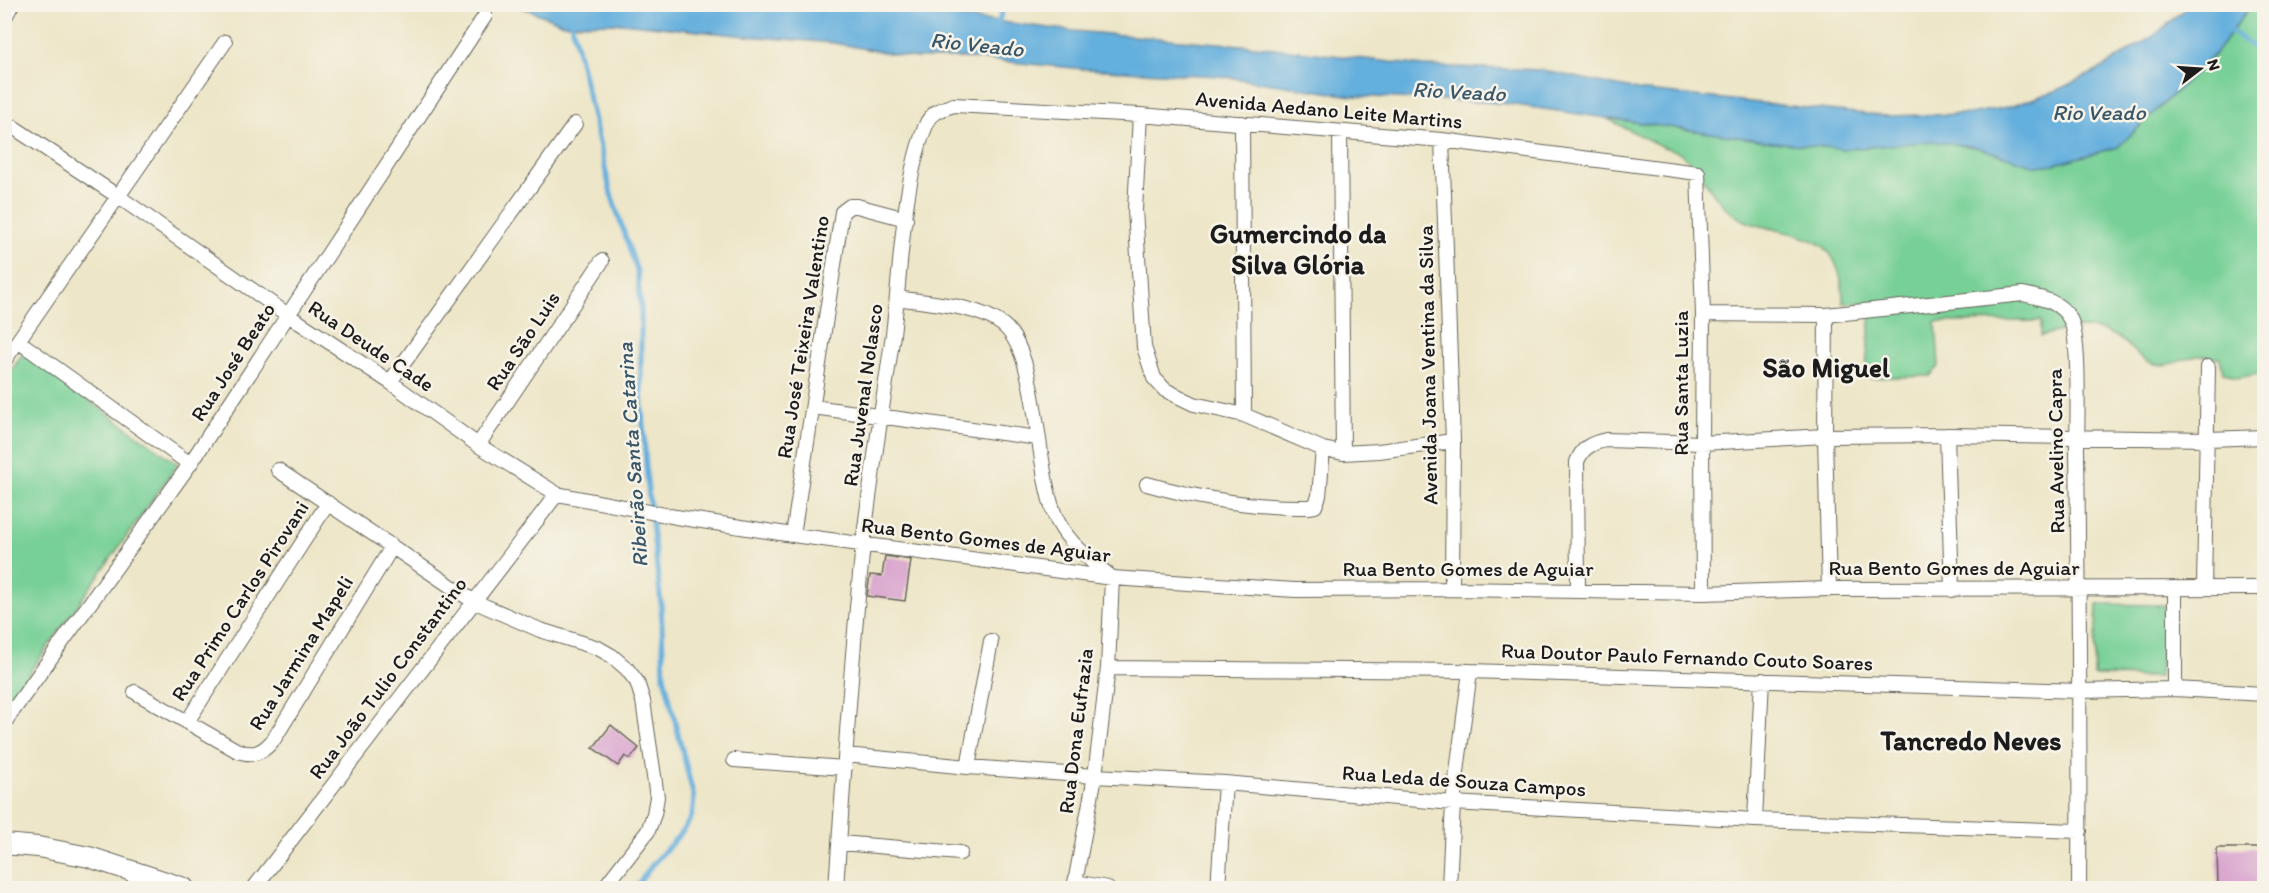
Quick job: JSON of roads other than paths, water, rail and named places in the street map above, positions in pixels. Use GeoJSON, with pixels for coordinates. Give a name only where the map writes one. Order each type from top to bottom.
{"type":"FeatureCollection","features":[{"type":"Feature","properties":{"kind":"main road"},"geometry":{"type":"LineString","coordinates":[[4,844],[38,847],[89,857],[184,888]]}},
{"type":"Feature","properties":{"kind":"street"},"geometry":{"type":"LineString","coordinates":[[4,19],[12,4]]}},
{"type":"Feature","properties":{"kind":"street","name":"Rua José Beato"},"geometry":{"type":"LineString","coordinates":[[4,723],[190,464],[485,16]]}},
{"type":"Feature","properties":{"kind":"street"},"geometry":{"type":"LineString","coordinates":[[4,361],[225,42]]}},
{"type":"Feature","properties":{"kind":"street","name":"Avenida Aedano Leite Martins"},"geometry":{"type":"LineString","coordinates":[[954,105],[1140,115],[1442,140],[1698,173]]}},
{"type":"Feature","properties":{"kind":"street","name":"Rua Juvenal Nolasco"},"geometry":{"type":"LineString","coordinates":[[836,888],[863,545],[882,417],[914,163],[926,122],[933,114],[954,105]]}},
{"type":"Feature","properties":{"kind":"street"},"geometry":{"type":"LineString","coordinates":[[1140,115],[1135,210],[1144,347],[1154,378],[1166,390],[1181,399],[1244,415],[1323,449],[1343,453],[1379,451],[1453,441]]}},
{"type":"Feature","properties":{"kind":"street","name":"Rua Deude Cade"},"geometry":{"type":"LineString","coordinates":[[4,121],[390,382],[478,445],[557,494],[676,517]]}},
{"type":"Feature","properties":{"kind":"street"},"geometry":{"type":"LineString","coordinates":[[1242,123],[1244,415]]}},
{"type":"Feature","properties":{"kind":"street"},"geometry":{"type":"LineString","coordinates":[[390,382],[575,124]]}},
{"type":"Feature","properties":{"kind":"street"},"geometry":{"type":"LineString","coordinates":[[1340,132],[1343,453]]}},
{"type":"Feature","properties":{"kind":"street","name":"Avenida Joana Ventina da Silva"},"geometry":{"type":"LineString","coordinates":[[1442,140],[1453,441],[1452,589]]}},
{"type":"Feature","properties":{"kind":"street","name":"Rua Santa Luzia"},"geometry":{"type":"LineString","coordinates":[[1698,173],[1703,314],[1701,443],[1703,593]]}},
{"type":"Feature","properties":{"kind":"street","name":"Rua José Teixeira Valentino"},"geometry":{"type":"LineString","coordinates":[[793,535],[842,212],[850,206],[857,206],[906,219]]}},
{"type":"Feature","properties":{"kind":"street","name":"Rua São Luis"},"geometry":{"type":"LineString","coordinates":[[478,445],[602,261]]}},
{"type":"Feature","properties":{"kind":"street","name":"Rua Avelino Capra"},"geometry":{"type":"LineString","coordinates":[[1826,315],[2023,294],[2044,298],[2059,306],[2070,319],[2075,337],[2077,437],[2079,888]]}},
{"type":"Feature","properties":{"kind":"street"},"geometry":{"type":"LineString","coordinates":[[897,298],[969,310],[983,314],[1005,326],[1019,348],[1024,362],[1051,501],[1058,521],[1073,545],[1112,578]]}},
{"type":"Feature","properties":{"kind":"street"},"geometry":{"type":"LineString","coordinates":[[1703,314],[1826,315],[1824,436],[1829,589]]}},
{"type":"Feature","properties":{"kind":"street"},"geometry":{"type":"LineString","coordinates":[[18,341],[190,464]]}},
{"type":"Feature","properties":{"kind":"street"},"geometry":{"type":"LineString","coordinates":[[2204,588],[2208,367]]}},
{"type":"Feature","properties":{"kind":"street"},"geometry":{"type":"LineString","coordinates":[[813,407],[1038,438]]}},
{"type":"Feature","properties":{"kind":"street"},"geometry":{"type":"LineString","coordinates":[[1578,591],[1577,462],[1580,454],[1594,442],[1606,440],[1701,443],[1824,436],[1947,435],[2265,438]]}},
{"type":"Feature","properties":{"kind":"street"},"geometry":{"type":"LineString","coordinates":[[1947,435],[1952,590]]}},
{"type":"Feature","properties":{"kind":"street"},"geometry":{"type":"LineString","coordinates":[[1147,484],[1189,496],[1222,502],[1315,506],[1319,496],[1323,449]]}},
{"type":"Feature","properties":{"kind":"street","name":"Rua Primo Carlos Pirovani"},"geometry":{"type":"LineString","coordinates":[[278,470],[473,601],[540,630],[598,648],[627,669],[637,682],[643,701],[656,783],[654,814],[648,831],[604,888]]}},
{"type":"Feature","properties":{"kind":"street","name":"Rua João Tulio Constantino"},"geometry":{"type":"LineString","coordinates":[[254,888],[557,494]]}},
{"type":"Feature","properties":{"kind":"street","name":"Rua Primo Carlos Pirovani"},"geometry":{"type":"LineString","coordinates":[[187,722],[328,503]]}},
{"type":"Feature","properties":{"kind":"street","name":"Rua Bento Gomes de Aguiar"},"geometry":{"type":"LineString","coordinates":[[676,517],[863,545],[1112,578],[1295,590],[1452,589],[1703,593],[1829,589],[2265,588]]}},
{"type":"Feature","properties":{"kind":"street","name":"Rua Jarmina Mapeli"},"geometry":{"type":"LineString","coordinates":[[135,692],[236,750],[249,754],[262,751],[269,746],[392,547]]}},
{"type":"Feature","properties":{"kind":"street","name":"Rua Dona Eufrazia"},"geometry":{"type":"LineString","coordinates":[[1074,885],[1095,776],[1108,668],[1112,578]]}},
{"type":"Feature","properties":{"kind":"street"},"geometry":{"type":"LineString","coordinates":[[2175,588],[2175,689]]}},
{"type":"Feature","properties":{"kind":"street"},"geometry":{"type":"LineString","coordinates":[[968,766],[991,641]]}},
{"type":"Feature","properties":{"kind":"street","name":"Rua Doutor Paulo Fernando Couto Soares"},"geometry":{"type":"LineString","coordinates":[[1108,668],[1470,671],[2079,691],[2175,689],[2265,694]]}},
{"type":"Feature","properties":{"kind":"street"},"geometry":{"type":"LineString","coordinates":[[1449,888],[1454,803],[1470,671]]}},
{"type":"Feature","properties":{"kind":"street"},"geometry":{"type":"LineString","coordinates":[[1755,820],[1762,680]]}},
{"type":"Feature","properties":{"kind":"street","name":"Rua Leda de Souza Campos"},"geometry":{"type":"LineString","coordinates":[[734,760],[846,761],[968,766],[1225,783],[1454,803],[1755,820],[2080,831]]}},
{"type":"Feature","properties":{"kind":"street"},"geometry":{"type":"LineString","coordinates":[[1218,888],[1225,783]]}},
{"type":"Feature","properties":{"kind":"street"},"geometry":{"type":"LineString","coordinates":[[840,843],[960,854]]}},
{"type":"Feature","properties":{"kind":"street"},"geometry":{"type":"LineString","coordinates":[[1074,885],[1107,888]]}},
{"type":"Feature","properties":{"kind":"water","name":"Rio Veado"},"geometry":{"type":"Polygon","coordinates":[[[516,5],[863,5],[1074,31],[1265,47],[1424,66],[1541,70],[1637,90],[1885,116],[1970,114],[2012,106],[2055,91],[2097,71],[2155,35],[2189,5],[2251,5],[2215,54],[2118,147],[2054,164],[2036,166],[1976,147],[1934,141],[1846,149],[1773,142],[1502,103],[1352,96],[1219,76],[1084,69],[967,58],[915,58],[834,43],[622,23],[564,24],[516,5]]]}},
{"type":"Feature","properties":{"kind":"waterway","name":"Ribeirão Santa Catarina"},"geometry":{"type":"LineString","coordinates":[[567,4],[611,194],[637,271],[641,308],[641,394],[647,480],[661,604],[664,676],[694,798],[692,816],[682,832],[635,888]]}},
{"type":"Feature","properties":{"kind":"waterway"},"geometry":{"type":"LineString","coordinates":[[997,26],[1005,4]]}},
{"type":"Feature","properties":{"kind":"waterway"},"geometry":{"type":"LineString","coordinates":[[2228,29],[2255,48],[2264,51]]}},
{"type":"Feature","properties":{"kind":"district","name":"Gumercindo da Silva Glória"},"geometry":{"type":"Point","coordinates":[1298,250]}},
{"type":"Feature","properties":{"kind":"district","name":"São Miguel"},"geometry":{"type":"Point","coordinates":[1826,368]}},
{"type":"Feature","properties":{"kind":"district","name":"Tancredo Neves"},"geometry":{"type":"Point","coordinates":[1971,741]}}]}
